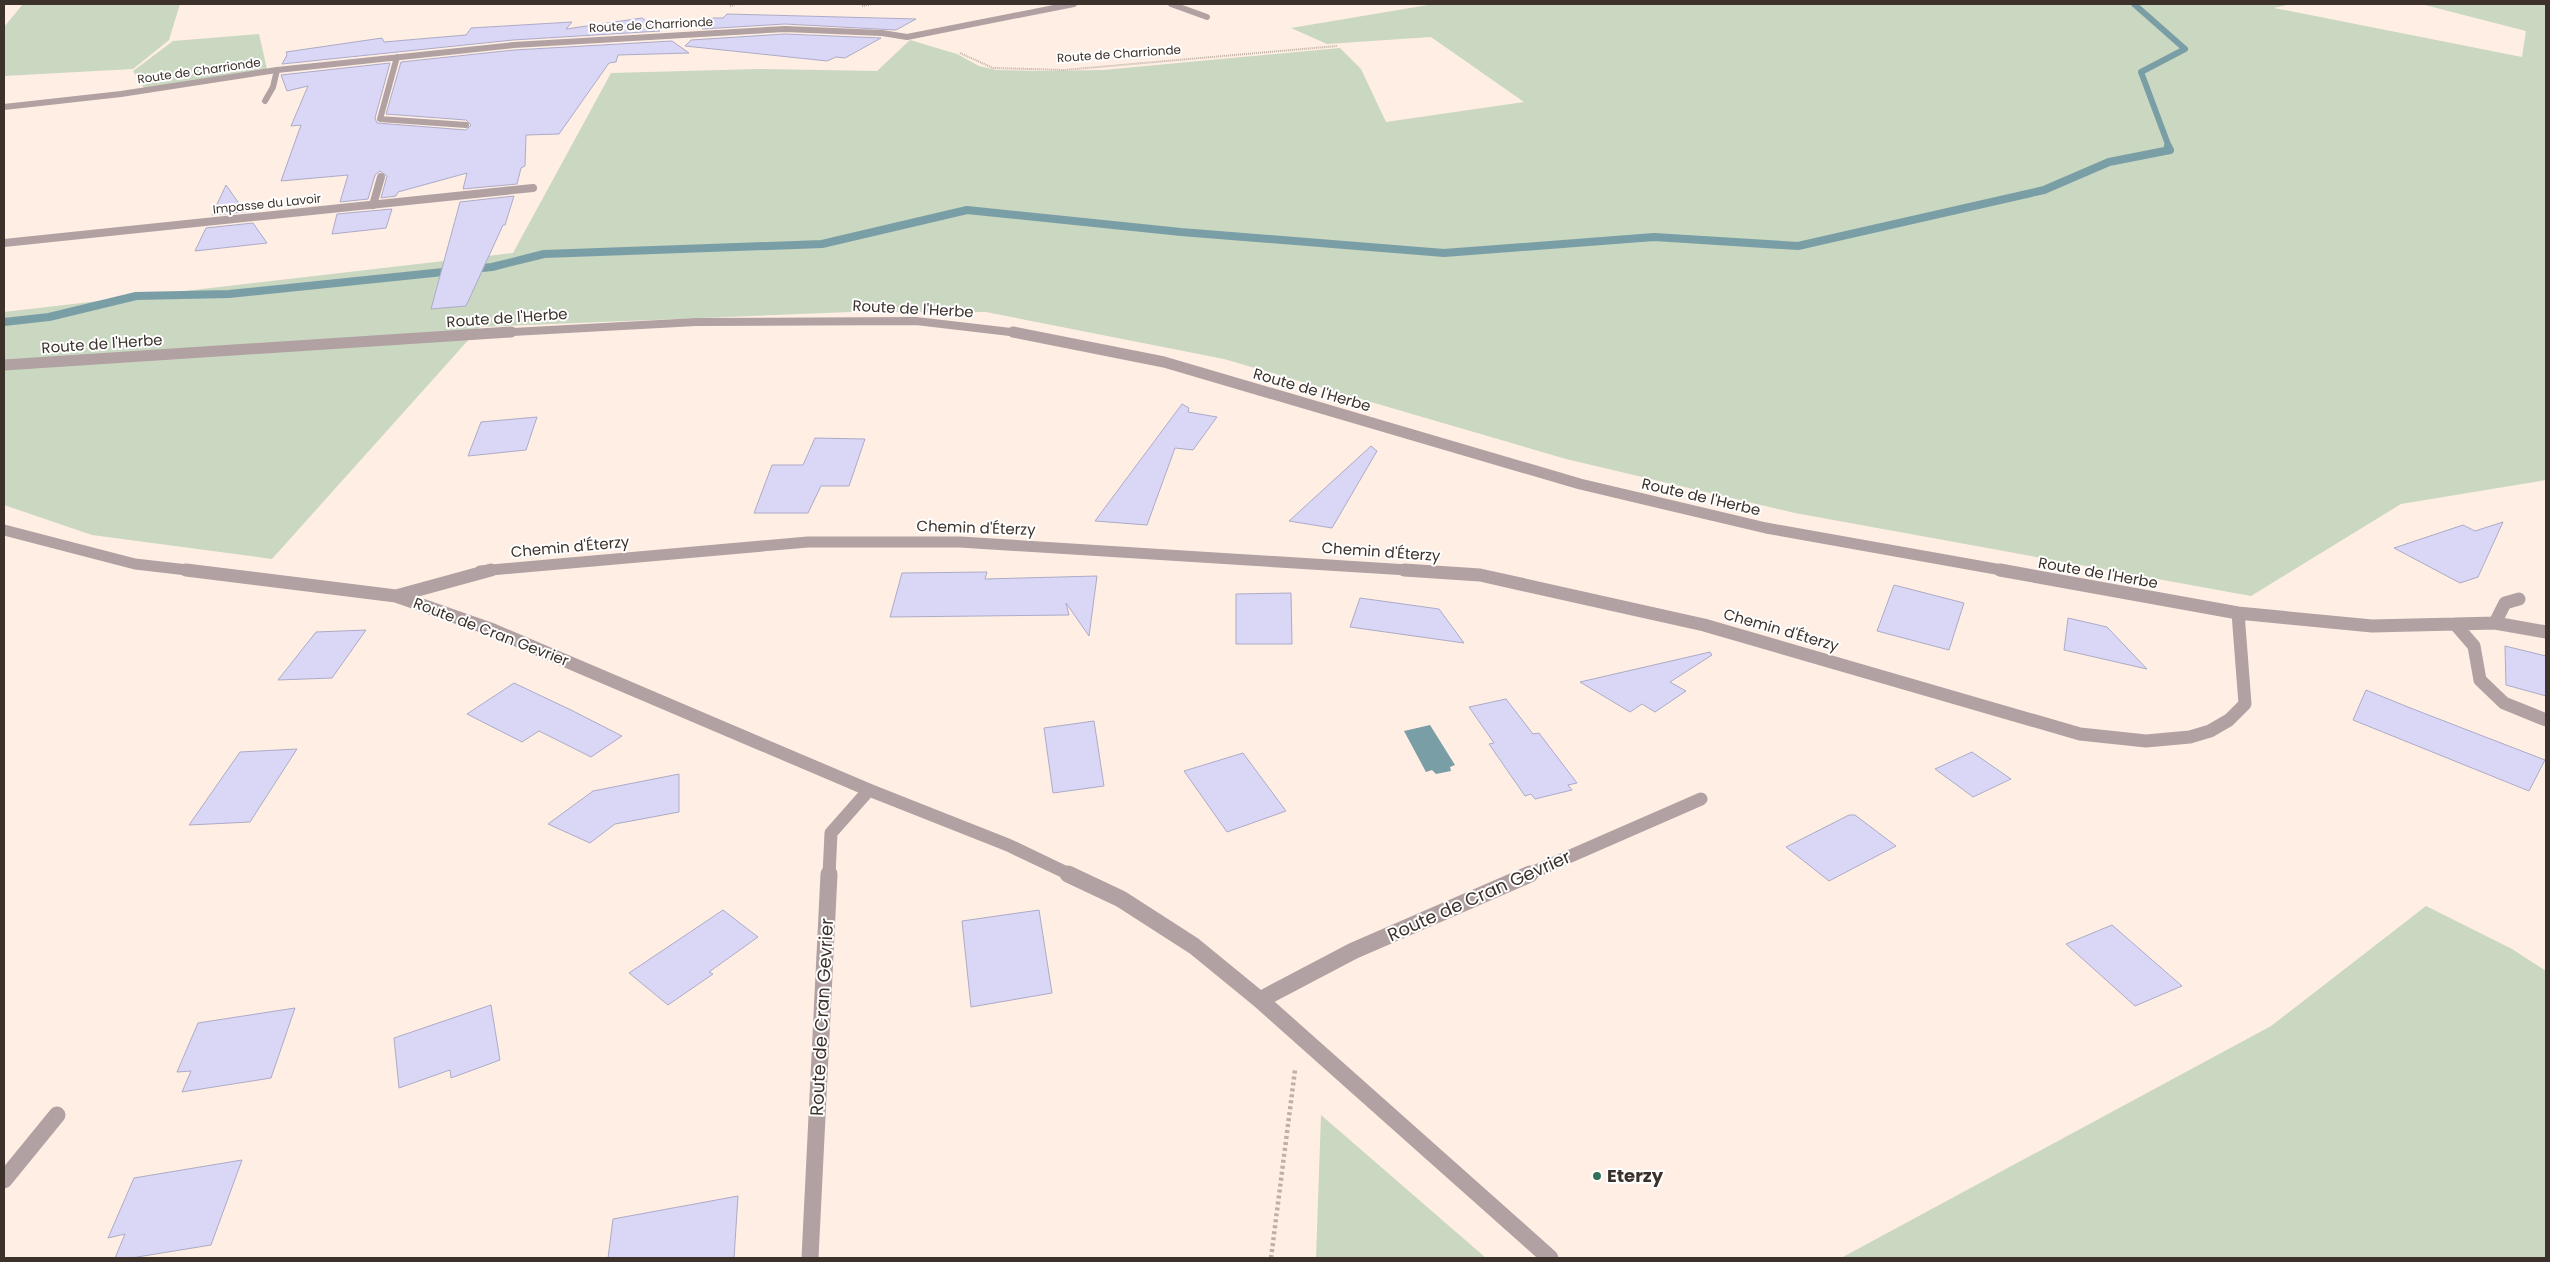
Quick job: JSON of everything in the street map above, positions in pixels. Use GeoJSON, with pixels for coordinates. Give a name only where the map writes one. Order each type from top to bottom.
{"type":"FeatureCollection","features":[{"type":"Feature","properties":{"kind":"street","name":"Route de Charrionde"},"geometry":{"type":"LineString","coordinates":[[4,107],[121,94],[278,70],[618,37],[757,30],[821,30],[907,36],[1074,4]]}},
{"type":"Feature","properties":{"kind":"street"},"geometry":{"type":"LineString","coordinates":[[1171,4],[1207,17]]}},
{"type":"Feature","properties":{"kind":"street"},"geometry":{"type":"LineString","coordinates":[[397,57],[380,119],[466,125]]}},
{"type":"Feature","properties":{"kind":"street"},"geometry":{"type":"LineString","coordinates":[[265,101],[273,87],[278,70]]}},
{"type":"Feature","properties":{"kind":"street"},"geometry":{"type":"LineString","coordinates":[[373,205],[381,177]]}},
{"type":"Feature","properties":{"kind":"street","name":"Impasse du Lavoir"},"geometry":{"type":"LineString","coordinates":[[4,243],[533,188]]}},
{"type":"Feature","properties":{"kind":"street","name":"Route de l'Herbe"},"geometry":{"type":"LineString","coordinates":[[4,365],[696,322],[907,321],[1007,331],[1164,362],[1580,484],[1766,528],[2238,613],[2372,626],[2495,623],[2546,632]]}},
{"type":"Feature","properties":{"kind":"street","name":"Route de Cran Gevrier"},"geometry":{"type":"LineString","coordinates":[[4,530],[135,564],[396,596],[493,630],[869,790],[1008,846],[1121,899],[1194,946],[1260,1000],[1550,1258]]}},
{"type":"Feature","properties":{"kind":"street","name":"Chemin d'Éterzy"},"geometry":{"type":"LineString","coordinates":[[396,596],[482,571],[808,542],[960,542],[1480,575],[1704,625],[2080,734],[2144,742],[2195,738],[2233,719],[2245,704],[2238,613]]}},
{"type":"Feature","properties":{"kind":"street"},"geometry":{"type":"LineString","coordinates":[[2495,623],[2505,603],[2519,599]]}},
{"type":"Feature","properties":{"kind":"street"},"geometry":{"type":"LineString","coordinates":[[2455,624],[2474,646],[2480,680],[2504,703],[2546,720]]}},
{"type":"Feature","properties":{"kind":"street","name":"Route de Cran Gevrier"},"geometry":{"type":"LineString","coordinates":[[810,1258],[831,833],[869,790]]}},
{"type":"Feature","properties":{"kind":"street","name":"Route de Cran Gevrier"},"geometry":{"type":"LineString","coordinates":[[1260,1000],[1353,951],[1700,799]]}},
{"type":"Feature","properties":{"kind":"street"},"geometry":{"type":"LineString","coordinates":[[4,1180],[58,1115]]}},
{"type":"Feature","properties":{"kind":"path","name":"Route de Charrionde"},"geometry":{"type":"LineString","coordinates":[[954,50],[993,68],[1064,70],[1337,46]]}},
{"type":"Feature","properties":{"kind":"path"},"geometry":{"type":"LineString","coordinates":[[1271,1258],[1300,1035]]}},
{"type":"Feature","properties":{"kind":"green space"},"geometry":{"type":"Polygon","coordinates":[[[23,4],[180,4],[169,40],[133,69],[4,76],[4,27],[23,4]]]}},
{"type":"Feature","properties":{"kind":"green space"},"geometry":{"type":"Polygon","coordinates":[[[1434,4],[2291,4],[2274,8],[2522,57],[2526,31],[2421,4],[2546,4],[2546,480],[2401,504],[2251,596],[1795,513],[1566,459],[1224,359],[986,312],[850,312],[480,327],[272,559],[92,535],[4,505],[4,312],[513,253],[611,73],[758,69],[877,71],[910,40],[957,54],[979,66],[996,70],[1042,71],[1103,70],[1340,48],[1361,69],[1386,122],[1524,102],[1431,37],[1327,44],[1291,28],[1434,4]]]}},
{"type":"Feature","properties":{"kind":"green space"},"geometry":{"type":"Polygon","coordinates":[[[259,34],[267,69],[144,88],[133,71],[173,41],[259,34]]]}},
{"type":"Feature","properties":{"kind":"green space"},"geometry":{"type":"Polygon","coordinates":[[[2426,906],[2512,949],[2546,971],[2546,1258],[1841,1258],[2271,1026],[2426,906]]]}},
{"type":"Feature","properties":{"kind":"green space"},"geometry":{"type":"Polygon","coordinates":[[[1321,1115],[1486,1258],[1316,1258],[1321,1115]]]}},
{"type":"Feature","properties":{"kind":"water"},"geometry":{"type":"Polygon","coordinates":[[[1430,725],[1455,765],[1450,767],[1451,771],[1436,774],[1432,770],[1426,772],[1404,731],[1430,725]]]}},
{"type":"Feature","properties":{"kind":"building"},"geometry":{"type":"Polygon","coordinates":[[[727,14],[916,19],[896,30],[785,24],[702,29],[713,18],[723,18],[727,14]]]}},
{"type":"Feature","properties":{"kind":"building"},"geometry":{"type":"Polygon","coordinates":[[[642,18],[660,31],[513,40],[282,64],[287,55],[286,52],[382,38],[384,42],[466,35],[471,28],[572,22],[566,29],[642,18]]]}},
{"type":"Feature","properties":{"kind":"building"},"geometry":{"type":"Polygon","coordinates":[[[785,34],[881,38],[845,58],[836,57],[827,61],[685,46],[691,40],[785,34]]]}},
{"type":"Feature","properties":{"kind":"building"},"geometry":{"type":"Polygon","coordinates":[[[672,41],[689,53],[618,55],[616,62],[609,63],[559,134],[526,135],[525,166],[521,168],[517,184],[463,189],[467,173],[398,192],[396,196],[381,198],[387,176],[380,171],[375,175],[368,199],[340,202],[348,175],[281,181],[301,125],[291,126],[308,86],[287,91],[281,75],[390,63],[375,118],[377,123],[466,130],[471,125],[466,120],[386,114],[401,62],[514,50],[672,41]]]}},
{"type":"Feature","properties":{"kind":"building"},"geometry":{"type":"Polygon","coordinates":[[[226,185],[245,212],[212,215],[226,185]]]}},
{"type":"Feature","properties":{"kind":"building"},"geometry":{"type":"Polygon","coordinates":[[[514,196],[505,225],[503,225],[466,306],[431,309],[460,202],[514,196]]]}},
{"type":"Feature","properties":{"kind":"building"},"geometry":{"type":"Polygon","coordinates":[[[392,209],[386,228],[332,234],[337,214],[392,209]]]}},
{"type":"Feature","properties":{"kind":"building"},"geometry":{"type":"Polygon","coordinates":[[[253,223],[267,243],[195,251],[206,228],[253,223]]]}},
{"type":"Feature","properties":{"kind":"building"},"geometry":{"type":"Polygon","coordinates":[[[1182,404],[1189,408],[1188,412],[1217,417],[1193,450],[1175,448],[1147,525],[1095,521],[1182,404]]]}},
{"type":"Feature","properties":{"kind":"building"},"geometry":{"type":"Polygon","coordinates":[[[537,417],[526,450],[468,456],[481,422],[537,417]]]}},
{"type":"Feature","properties":{"kind":"building"},"geometry":{"type":"Polygon","coordinates":[[[815,438],[865,439],[849,486],[821,486],[808,513],[754,513],[772,465],[803,465],[815,438]]]}},
{"type":"Feature","properties":{"kind":"building"},"geometry":{"type":"Polygon","coordinates":[[[1371,446],[1377,451],[1332,528],[1289,521],[1371,446]]]}},
{"type":"Feature","properties":{"kind":"building"},"geometry":{"type":"Polygon","coordinates":[[[2503,522],[2478,577],[2460,583],[2394,548],[2463,525],[2475,531],[2503,522]]]}},
{"type":"Feature","properties":{"kind":"building"},"geometry":{"type":"Polygon","coordinates":[[[987,572],[985,579],[1097,576],[1089,636],[1066,603],[1069,615],[890,617],[902,573],[987,572]]]}},
{"type":"Feature","properties":{"kind":"building"},"geometry":{"type":"Polygon","coordinates":[[[1894,585],[1964,603],[1949,650],[1877,631],[1894,585]]]}},
{"type":"Feature","properties":{"kind":"building"},"geometry":{"type":"Polygon","coordinates":[[[1291,593],[1292,644],[1236,644],[1236,594],[1291,593]]]}},
{"type":"Feature","properties":{"kind":"building"},"geometry":{"type":"Polygon","coordinates":[[[1360,598],[1439,609],[1464,643],[1350,627],[1360,598]]]}},
{"type":"Feature","properties":{"kind":"building"},"geometry":{"type":"Polygon","coordinates":[[[2068,618],[2107,627],[2147,669],[2064,650],[2068,618]]]}},
{"type":"Feature","properties":{"kind":"building"},"geometry":{"type":"Polygon","coordinates":[[[366,630],[332,678],[278,680],[316,632],[366,630]]]}},
{"type":"Feature","properties":{"kind":"building"},"geometry":{"type":"Polygon","coordinates":[[[2505,646],[2546,656],[2546,696],[2506,685],[2505,646]]]}},
{"type":"Feature","properties":{"kind":"building"},"geometry":{"type":"Polygon","coordinates":[[[1710,652],[1712,655],[1670,682],[1686,691],[1655,712],[1642,704],[1630,712],[1580,682],[1710,652]]]}},
{"type":"Feature","properties":{"kind":"building"},"geometry":{"type":"Polygon","coordinates":[[[514,683],[622,736],[591,757],[539,731],[522,742],[467,714],[514,683]]]}},
{"type":"Feature","properties":{"kind":"building"},"geometry":{"type":"Polygon","coordinates":[[[2366,690],[2545,760],[2529,791],[2353,720],[2366,690]]]}},
{"type":"Feature","properties":{"kind":"building"},"geometry":{"type":"Polygon","coordinates":[[[1506,699],[1533,734],[1539,733],[1577,783],[1568,785],[1572,790],[1535,799],[1531,794],[1525,796],[1489,744],[1494,743],[1469,707],[1506,699]]]}},
{"type":"Feature","properties":{"kind":"building"},"geometry":{"type":"Polygon","coordinates":[[[1094,721],[1104,786],[1053,793],[1044,728],[1094,721]]]}},
{"type":"Feature","properties":{"kind":"building"},"geometry":{"type":"Polygon","coordinates":[[[297,749],[250,822],[189,825],[240,752],[297,749]]]}},
{"type":"Feature","properties":{"kind":"building"},"geometry":{"type":"Polygon","coordinates":[[[1972,752],[2011,779],[1973,797],[1935,769],[1972,752]]]}},
{"type":"Feature","properties":{"kind":"building"},"geometry":{"type":"Polygon","coordinates":[[[1243,753],[1286,811],[1227,832],[1184,771],[1243,753]]]}},
{"type":"Feature","properties":{"kind":"building"},"geometry":{"type":"Polygon","coordinates":[[[679,774],[679,812],[615,824],[590,843],[548,824],[593,791],[679,774]]]}},
{"type":"Feature","properties":{"kind":"building"},"geometry":{"type":"Polygon","coordinates":[[[1849,815],[1855,815],[1896,846],[1829,881],[1786,847],[1849,815]]]}},
{"type":"Feature","properties":{"kind":"building"},"geometry":{"type":"Polygon","coordinates":[[[723,910],[758,937],[709,972],[713,974],[668,1005],[629,973],[723,910]]]}},
{"type":"Feature","properties":{"kind":"building"},"geometry":{"type":"Polygon","coordinates":[[[1039,910],[1052,993],[971,1007],[962,921],[1039,910]]]}},
{"type":"Feature","properties":{"kind":"building"},"geometry":{"type":"Polygon","coordinates":[[[2112,925],[2182,986],[2135,1006],[2066,944],[2112,925]]]}},
{"type":"Feature","properties":{"kind":"building"},"geometry":{"type":"Polygon","coordinates":[[[491,1005],[500,1060],[451,1078],[450,1070],[399,1088],[394,1038],[491,1005]]]}},
{"type":"Feature","properties":{"kind":"building"},"geometry":{"type":"Polygon","coordinates":[[[295,1008],[271,1078],[182,1092],[191,1071],[177,1072],[198,1023],[295,1008]]]}},
{"type":"Feature","properties":{"kind":"building"},"geometry":{"type":"Polygon","coordinates":[[[242,1160],[211,1245],[131,1258],[115,1258],[125,1234],[108,1238],[134,1178],[242,1160]]]}},
{"type":"Feature","properties":{"kind":"building"},"geometry":{"type":"Polygon","coordinates":[[[738,1196],[734,1258],[608,1258],[613,1219],[738,1196]]]}},
{"type":"Feature","properties":{"kind":"waterway"},"geometry":{"type":"LineString","coordinates":[[2134,4],[2185,49],[2141,72],[2169,147]]}},
{"type":"Feature","properties":{"kind":"waterway"},"geometry":{"type":"LineString","coordinates":[[4,322],[49,317],[136,296],[229,294],[492,267],[544,254],[822,244],[967,210],[1181,232],[1444,253],[1654,237],[1798,246],[2044,190],[2109,162],[2170,150],[2168,146]]}},
{"type":"Feature","properties":{"kind":"place","name":"Eterzy"},"geometry":{"type":"Point","coordinates":[1597,1176]}}]}
